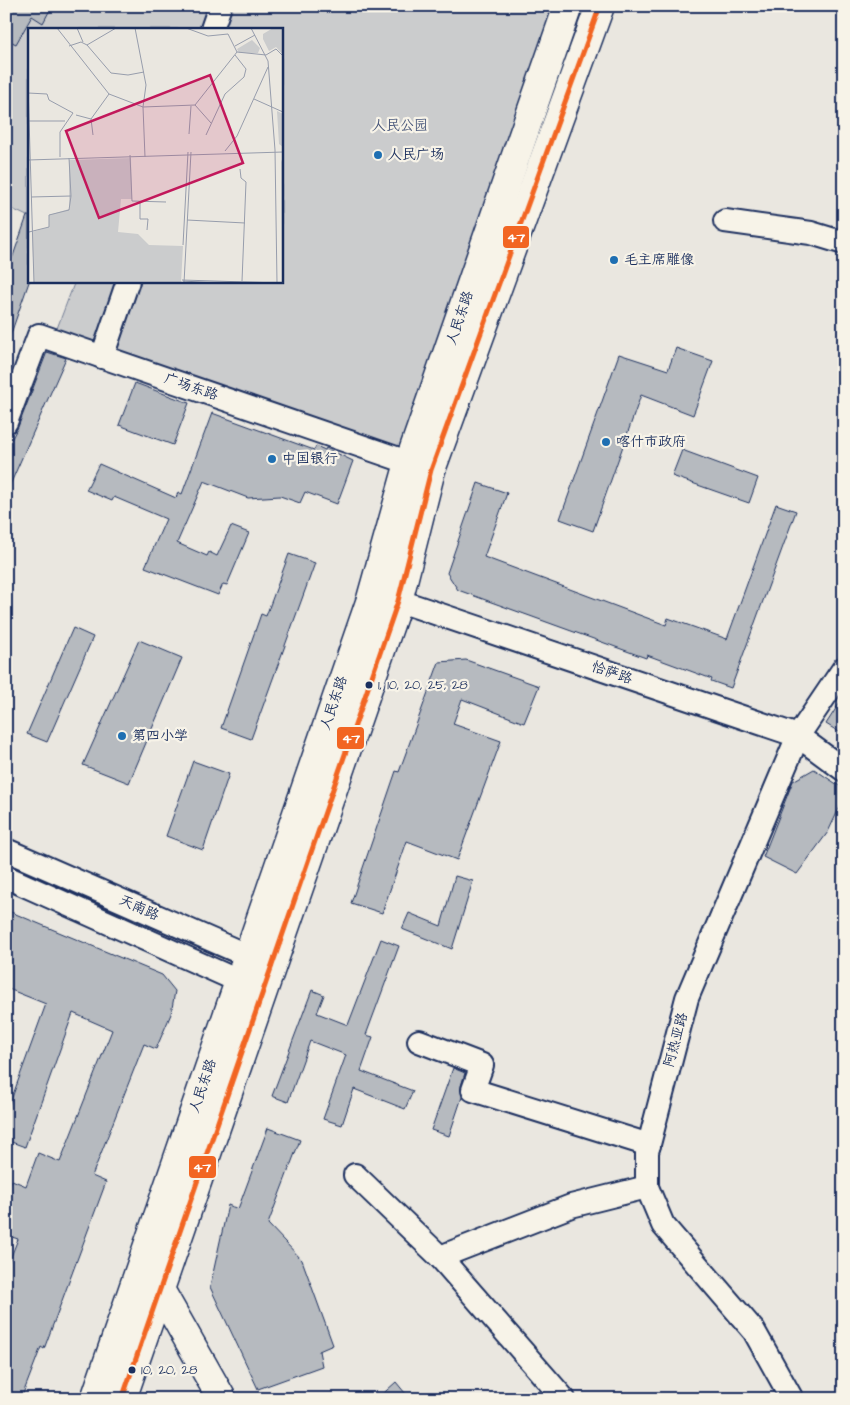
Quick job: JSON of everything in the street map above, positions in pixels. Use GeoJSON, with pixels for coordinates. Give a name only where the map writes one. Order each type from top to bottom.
{"type":"FeatureCollection","features":[{"type":"Feature","properties":{"kind":"main road","name":"人民东路"},"geometry":{"type":"LineString","coordinates":[[95,1399],[398,601],[420,466],[568,6]]}},
{"type":"Feature","properties":{"kind":"main road","name":"人民东路"},"geometry":{"type":"LineString","coordinates":[[122,1399],[160,1288],[372,592],[600,6]]}},
{"type":"Feature","properties":{"kind":"main road"},"geometry":{"type":"LineString","coordinates":[[160,1288],[222,1399]]}},
{"type":"Feature","properties":{"kind":"street"},"geometry":{"type":"LineString","coordinates":[[212,28],[220,6]]}},
{"type":"Feature","properties":{"kind":"street"},"geometry":{"type":"LineString","coordinates":[[724,221],[811,233],[844,243]]}},
{"type":"Feature","properties":{"kind":"street"},"geometry":{"type":"LineString","coordinates":[[102,357],[128,282]]}},
{"type":"Feature","properties":{"kind":"street","name":"广场东路"},"geometry":{"type":"LineString","coordinates":[[8,411],[39,335],[420,466]]}},
{"type":"Feature","properties":{"kind":"street","name":"恰萨路"},"geometry":{"type":"LineString","coordinates":[[372,592],[798,736],[844,770]]}},
{"type":"Feature","properties":{"kind":"street","name":"阿热亚路"},"geometry":{"type":"LineString","coordinates":[[792,1399],[754,1331],[663,1225],[647,1187],[649,1145],[687,998],[798,736],[844,668]]}},
{"type":"Feature","properties":{"kind":"street","name":"天南路"},"geometry":{"type":"LineString","coordinates":[[6,850],[255,974]]}},
{"type":"Feature","properties":{"kind":"street","name":"天南路"},"geometry":{"type":"LineString","coordinates":[[6,877],[255,974]]}},
{"type":"Feature","properties":{"kind":"street"},"geometry":{"type":"LineString","coordinates":[[419,1041],[482,1065],[473,1090],[649,1145]]}},
{"type":"Feature","properties":{"kind":"street"},"geometry":{"type":"LineString","coordinates":[[355,1176],[440,1257],[564,1399]]}},
{"type":"Feature","properties":{"kind":"street"},"geometry":{"type":"LineString","coordinates":[[440,1257],[571,1206],[647,1187]]}},
{"type":"Feature","properties":{"kind":"green space","name":"人民公园"},"geometry":{"type":"Polygon","coordinates":[[[6,6],[568,6],[409,463],[53,339],[75,282],[282,282],[282,28],[28,28],[28,217],[6,206],[6,6]]]}},
{"type":"Feature","properties":{"kind":"building"},"geometry":{"type":"Polygon","coordinates":[[[6,6],[52,6],[43,23],[32,16],[16,44],[6,39],[6,6]]]}},
{"type":"Feature","properties":{"kind":"building"},"geometry":{"type":"Polygon","coordinates":[[[28,216],[29,282],[8,342],[6,342],[6,276],[28,216]]]}},
{"type":"Feature","properties":{"kind":"building","name":"喀什市政府"},"geometry":{"type":"Polygon","coordinates":[[[676,348],[713,361],[693,415],[641,395],[593,531],[560,519],[619,354],[668,370],[676,348]]]}},
{"type":"Feature","properties":{"kind":"building"},"geometry":{"type":"Polygon","coordinates":[[[47,352],[66,358],[6,494],[6,449],[18,427],[47,352]]]}},
{"type":"Feature","properties":{"kind":"building"},"geometry":{"type":"Polygon","coordinates":[[[135,383],[189,403],[173,445],[119,425],[135,383]]]}},
{"type":"Feature","properties":{"kind":"building"},"geometry":{"type":"Polygon","coordinates":[[[212,413],[314,450],[316,446],[325,450],[326,448],[353,461],[337,504],[305,492],[300,503],[280,496],[248,498],[204,481],[177,543],[207,556],[209,552],[217,556],[231,526],[249,533],[227,585],[223,584],[218,595],[145,567],[166,519],[114,497],[112,501],[86,490],[99,464],[176,498],[178,492],[182,494],[212,413]]]}},
{"type":"Feature","properties":{"kind":"building"},"geometry":{"type":"Polygon","coordinates":[[[682,450],[758,478],[749,503],[672,476],[682,450]]]}},
{"type":"Feature","properties":{"kind":"building"},"geometry":{"type":"Polygon","coordinates":[[[478,483],[507,493],[484,557],[666,625],[668,618],[727,639],[776,504],[796,511],[731,688],[647,655],[646,658],[458,590],[447,573],[478,483]]]}},
{"type":"Feature","properties":{"kind":"building"},"geometry":{"type":"Polygon","coordinates":[[[289,554],[315,563],[251,739],[221,728],[261,614],[266,616],[289,554]]]}},
{"type":"Feature","properties":{"kind":"building","name":"第四小学"},"geometry":{"type":"Polygon","coordinates":[[[73,628],[93,637],[47,742],[27,734],[73,628]]]}},
{"type":"Feature","properties":{"kind":"building","name":"第四小学"},"geometry":{"type":"Polygon","coordinates":[[[139,640],[182,658],[129,783],[83,765],[139,640]]]}},
{"type":"Feature","properties":{"kind":"building"},"geometry":{"type":"Polygon","coordinates":[[[466,660],[539,686],[524,723],[462,699],[453,724],[501,741],[457,860],[407,841],[382,913],[351,903],[396,771],[399,772],[439,662],[466,660]]]}},
{"type":"Feature","properties":{"kind":"building"},"geometry":{"type":"Polygon","coordinates":[[[844,696],[844,735],[826,724],[844,696]]]}},
{"type":"Feature","properties":{"kind":"building"},"geometry":{"type":"Polygon","coordinates":[[[193,761],[229,774],[203,850],[166,836],[193,761]]]}},
{"type":"Feature","properties":{"kind":"building"},"geometry":{"type":"Polygon","coordinates":[[[814,769],[844,789],[844,798],[828,832],[797,874],[763,857],[793,781],[814,769]]]}},
{"type":"Feature","properties":{"kind":"building"},"geometry":{"type":"Polygon","coordinates":[[[455,876],[473,881],[452,949],[402,929],[409,913],[441,926],[455,876]]]}},
{"type":"Feature","properties":{"kind":"building"},"geometry":{"type":"Polygon","coordinates":[[[6,910],[162,975],[175,991],[171,1014],[156,1049],[144,1044],[92,1176],[106,1182],[44,1349],[41,1347],[21,1399],[6,1399],[6,1319],[10,1309],[6,1307],[6,1269],[18,1239],[6,1235],[6,1196],[12,1180],[26,1186],[38,1153],[60,1162],[112,1030],[73,1013],[25,1147],[6,1140],[6,1114],[46,1004],[6,988],[6,910]]]}},
{"type":"Feature","properties":{"kind":"building"},"geometry":{"type":"Polygon","coordinates":[[[381,939],[399,946],[366,1035],[373,1037],[361,1071],[413,1091],[405,1109],[354,1089],[342,1125],[323,1119],[346,1055],[310,1041],[288,1102],[272,1096],[312,990],[324,995],[317,1013],[348,1025],[381,939]]]}},
{"type":"Feature","properties":{"kind":"building"},"geometry":{"type":"Polygon","coordinates":[[[453,1068],[465,1073],[461,1086],[462,1097],[449,1136],[431,1130],[453,1068]]]}},
{"type":"Feature","properties":{"kind":"building"},"geometry":{"type":"Polygon","coordinates":[[[268,1128],[300,1140],[268,1224],[302,1260],[333,1345],[319,1351],[322,1366],[258,1389],[210,1287],[228,1205],[238,1209],[268,1128]]]}},
{"type":"Feature","properties":{"kind":"building"},"geometry":{"type":"Polygon","coordinates":[[[396,1382],[410,1399],[377,1399],[396,1382]]]}},
{"type":"Feature","properties":{"kind":"transit line","name":"47"},"geometry":{"type":"LineString","coordinates":[[122,1399],[398,601],[431,470],[600,6]]}},
{"type":"Feature","properties":{"kind":"place","name":"人民广场"},"geometry":{"type":"Point","coordinates":[378,155]}},
{"type":"Feature","properties":{"kind":"place","name":"毛主席雕像"},"geometry":{"type":"Point","coordinates":[614,260]}},
{"type":"Feature","properties":{"kind":"place","name":"喀什市政府"},"geometry":{"type":"Point","coordinates":[606,442]}},
{"type":"Feature","properties":{"kind":"place","name":"中国银行"},"geometry":{"type":"Point","coordinates":[272,459]}},
{"type":"Feature","properties":{"kind":"place","name":"1, 10, 20, 25, 28"},"geometry":{"type":"Point","coordinates":[369,685]}},
{"type":"Feature","properties":{"kind":"place","name":"第四小学"},"geometry":{"type":"Point","coordinates":[122,736]}},
{"type":"Feature","properties":{"kind":"place","name":"10, 20, 28"},"geometry":{"type":"Point","coordinates":[132,1370]}}]}
